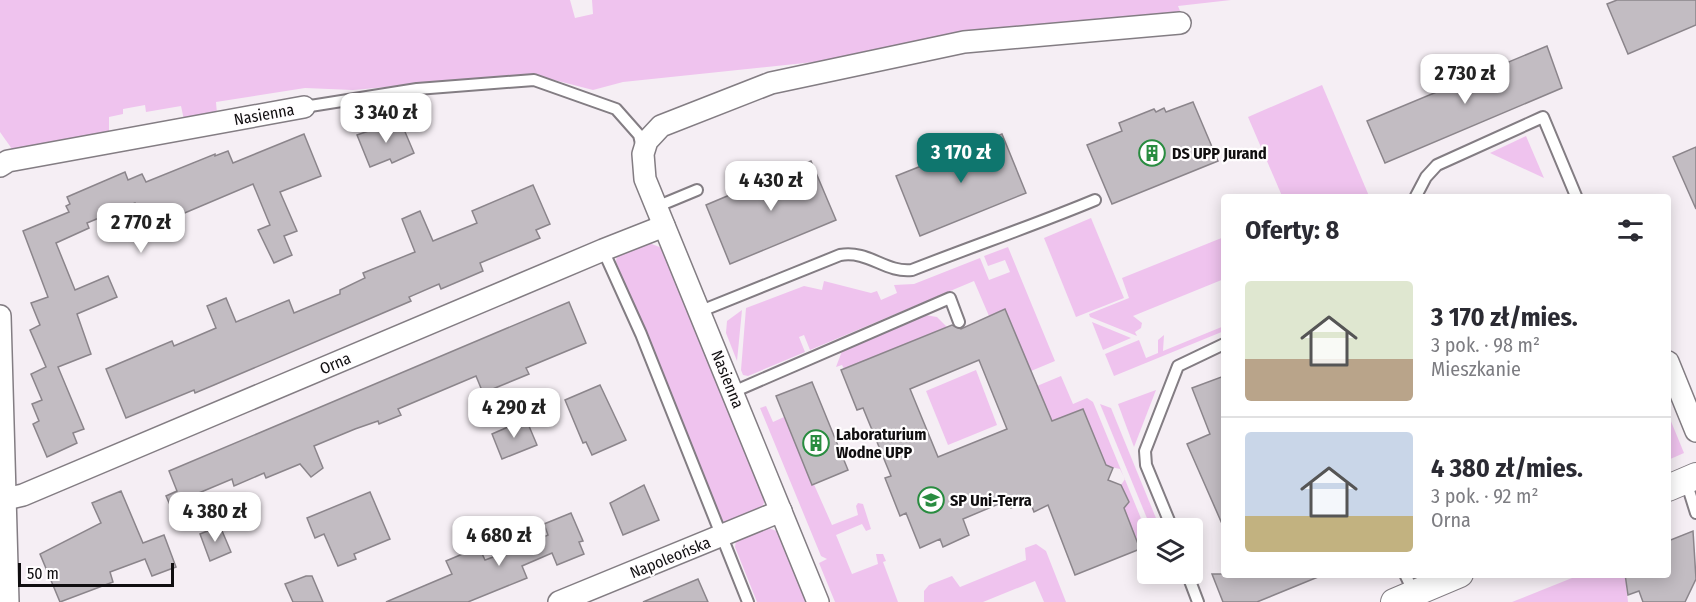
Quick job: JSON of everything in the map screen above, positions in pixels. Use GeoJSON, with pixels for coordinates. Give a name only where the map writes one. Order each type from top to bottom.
{"type":"FeatureCollection","features":[{"type":"Feature","properties":{"kind":"street"},"geometry":{"type":"LineString","coordinates":[[645,148],[670,120],[771,83],[964,42],[1180,23]]}},
{"type":"Feature","properties":{"kind":"street","name":"Nasienna"},"geometry":{"type":"LineString","coordinates":[[0,166],[18,159],[304,107]]}},
{"type":"Feature","properties":{"kind":"street","name":"Nasienna"},"geometry":{"type":"LineString","coordinates":[[645,148],[645,179],[701,311],[818,602]]}},
{"type":"Feature","properties":{"kind":"street","name":"Orna"},"geometry":{"type":"LineString","coordinates":[[6,499],[23,495],[603,250],[660,217]]}},
{"type":"Feature","properties":{"kind":"street"},"geometry":{"type":"LineString","coordinates":[[0,316],[8,602]]}},
{"type":"Feature","properties":{"kind":"street"},"geometry":{"type":"LineString","coordinates":[[1671,369],[1696,431]]}},
{"type":"Feature","properties":{"kind":"street","name":"Napoleońska"},"geometry":{"type":"LineString","coordinates":[[559,602],[780,512]]}},
{"type":"Feature","properties":{"kind":"street"},"geometry":{"type":"LineString","coordinates":[[1404,590],[1446,578]]}},
{"type":"Feature","properties":{"kind":"lane","name":"Nasienna"},"geometry":{"type":"LineString","coordinates":[[304,107],[417,89],[534,80],[616,109],[639,135],[645,148]]}},
{"type":"Feature","properties":{"kind":"lane"},"geometry":{"type":"LineString","coordinates":[[1417,194],[1426,177],[1437,165],[1543,117],[1575,194]]}},
{"type":"Feature","properties":{"kind":"lane"},"geometry":{"type":"LineString","coordinates":[[660,217],[697,190]]}},
{"type":"Feature","properties":{"kind":"lane"},"geometry":{"type":"LineString","coordinates":[[701,311],[840,255],[857,253],[898,270],[912,270],[1095,200]]}},
{"type":"Feature","properties":{"kind":"lane"},"geometry":{"type":"LineString","coordinates":[[603,250],[641,334],[748,602]]}},
{"type":"Feature","properties":{"kind":"lane"},"geometry":{"type":"LineString","coordinates":[[733,392],[950,298],[959,322]]}},
{"type":"Feature","properties":{"kind":"lane"},"geometry":{"type":"LineString","coordinates":[[1168,518],[1146,465],[1145,451],[1178,366],[1185,360],[1221,345]]}},
{"type":"Feature","properties":{"kind":"lane"},"geometry":{"type":"LineString","coordinates":[[1683,482],[1696,513]]}},
{"type":"Feature","properties":{"kind":"lane"},"geometry":{"type":"LineString","coordinates":[[1191,584],[1198,602]]}},
{"type":"Feature","properties":{"kind":"shaded area"},"geometry":{"type":"Polygon","coordinates":[[[0,0],[570,0],[575,18],[593,14],[592,0],[1231,0],[1178,6],[1185,23],[623,82],[593,90],[531,74],[353,90],[305,88],[216,102],[217,114],[184,120],[181,106],[146,112],[145,105],[123,109],[123,114],[109,117],[109,133],[33,149],[12,149],[0,132],[0,0]]]}},
{"type":"Feature","properties":{"kind":"shaded area"},"geometry":{"type":"Polygon","coordinates":[[[1322,85],[1368,194],[1281,194],[1248,117],[1322,85]]]}},
{"type":"Feature","properties":{"kind":"shaded area"},"geometry":{"type":"Polygon","coordinates":[[[1526,136],[1544,178],[1490,153],[1526,136]]]}},
{"type":"Feature","properties":{"kind":"shaded area"},"geometry":{"type":"Polygon","coordinates":[[[1091,218],[1124,298],[1076,317],[1044,238],[1091,218]]]}},
{"type":"Feature","properties":{"kind":"shaded area"},"geometry":{"type":"Polygon","coordinates":[[[1221,238],[1221,280],[1133,316],[1142,323],[1141,328],[1135,332],[1137,336],[1090,317],[1089,314],[1129,298],[1122,278],[1221,238]]]}},
{"type":"Feature","properties":{"kind":"shaded area"},"geometry":{"type":"Polygon","coordinates":[[[649,243],[662,248],[765,500],[761,510],[728,525],[720,519],[616,262],[617,254],[649,243]]]}},
{"type":"Feature","properties":{"kind":"shaded area"},"geometry":{"type":"Polygon","coordinates":[[[1008,247],[1055,361],[1031,371],[1005,309],[989,316],[974,281],[810,350],[804,335],[799,337],[805,352],[748,376],[743,375],[741,370],[746,308],[804,286],[822,290],[824,281],[871,293],[877,291],[881,300],[897,293],[894,285],[914,284],[980,258],[989,280],[1010,272],[1005,260],[988,266],[984,256],[1008,247]]]}},
{"type":"Feature","properties":{"kind":"shaded area"},"geometry":{"type":"Polygon","coordinates":[[[742,310],[737,361],[726,333],[727,321],[742,310]]]}},
{"type":"Feature","properties":{"kind":"shaded area"},"geometry":{"type":"Polygon","coordinates":[[[925,315],[937,317],[947,327],[844,369],[842,365],[836,367],[842,351],[925,315]]]}},
{"type":"Feature","properties":{"kind":"shaded area"},"geometry":{"type":"Polygon","coordinates":[[[1092,322],[1131,338],[1103,350],[1092,322]]]}},
{"type":"Feature","properties":{"kind":"shaded area"},"geometry":{"type":"Polygon","coordinates":[[[1221,327],[1221,332],[1114,376],[1105,354],[1139,340],[1146,358],[1158,353],[1158,340],[1164,335],[1163,351],[1221,327]]]}},
{"type":"Feature","properties":{"kind":"shaded area"},"geometry":{"type":"Polygon","coordinates":[[[976,370],[997,425],[948,445],[926,391],[976,370]]]}},
{"type":"Feature","properties":{"kind":"shaded area"},"geometry":{"type":"Polygon","coordinates":[[[1061,376],[1073,404],[1087,398],[1093,402],[1124,476],[1120,469],[1106,466],[1083,409],[1048,423],[1049,413],[1037,386],[1061,376]]]}},
{"type":"Feature","properties":{"kind":"shaded area"},"geometry":{"type":"Polygon","coordinates":[[[1156,390],[1134,447],[1118,404],[1156,390]]]}},
{"type":"Feature","properties":{"kind":"shaded area"},"geometry":{"type":"Polygon","coordinates":[[[1100,404],[1111,408],[1156,518],[1147,518],[1100,404]]]}},
{"type":"Feature","properties":{"kind":"shaded area"},"geometry":{"type":"Polygon","coordinates":[[[766,406],[773,422],[784,417],[832,525],[858,515],[856,506],[858,503],[863,504],[871,529],[866,531],[862,524],[836,535],[852,574],[878,564],[876,554],[883,554],[886,561],[883,562],[898,602],[835,602],[819,563],[827,559],[821,556],[760,408],[766,406]]]}},
{"type":"Feature","properties":{"kind":"shaded area"},"geometry":{"type":"Polygon","coordinates":[[[1671,421],[1684,453],[1671,459],[1671,421]]]}},
{"type":"Feature","properties":{"kind":"shaded area"},"geometry":{"type":"Polygon","coordinates":[[[1125,479],[1141,518],[1137,518],[1137,541],[1124,508],[1129,502],[1121,485],[1125,479]]]}},
{"type":"Feature","properties":{"kind":"shaded area"},"geometry":{"type":"Polygon","coordinates":[[[766,527],[779,532],[809,602],[757,602],[735,547],[736,541],[766,527]]]}},
{"type":"Feature","properties":{"kind":"shaded area"},"geometry":{"type":"Polygon","coordinates":[[[1036,544],[1046,551],[1066,602],[1044,602],[1035,581],[983,602],[924,602],[924,591],[929,585],[952,576],[960,587],[1026,560],[1025,548],[1036,544]]]}},
{"type":"Feature","properties":{"kind":"shaded area"},"geometry":{"type":"Polygon","coordinates":[[[1572,578],[1625,578],[1628,602],[1512,602],[1572,578]]]}},
{"type":"Feature","properties":{"kind":"building"},"geometry":{"type":"Polygon","coordinates":[[[1617,0],[1696,0],[1696,25],[1628,54],[1607,4],[1617,0]]]}},
{"type":"Feature","properties":{"kind":"building"},"geometry":{"type":"Polygon","coordinates":[[[1547,46],[1562,88],[1385,163],[1367,121],[1547,46]]]}},
{"type":"Feature","properties":{"kind":"building","name":"DS UPP Jurand"},"geometry":{"type":"Polygon","coordinates":[[[1193,102],[1218,161],[1112,204],[1087,145],[1122,131],[1119,123],[1154,109],[1156,112],[1164,108],[1166,112],[1193,102]]]}},
{"type":"Feature","properties":{"kind":"building"},"geometry":{"type":"Polygon","coordinates":[[[400,120],[414,153],[392,163],[390,159],[370,167],[357,135],[400,120]]]}},
{"type":"Feature","properties":{"kind":"building"},"geometry":{"type":"Polygon","coordinates":[[[304,134],[321,176],[280,192],[297,231],[284,236],[292,255],[274,263],[258,230],[270,225],[253,184],[161,223],[164,231],[150,237],[135,203],[87,223],[89,228],[56,243],[75,290],[108,276],[117,297],[77,314],[91,354],[58,367],[84,429],[73,433],[77,443],[47,457],[33,424],[39,421],[32,404],[42,400],[31,374],[46,367],[30,330],[40,325],[31,303],[48,297],[23,231],[69,212],[66,206],[70,204],[67,197],[125,172],[128,180],[142,174],[146,182],[228,151],[233,163],[304,134]]]}},
{"type":"Feature","properties":{"kind":"building"},"geometry":{"type":"Polygon","coordinates":[[[1002,134],[1026,193],[920,236],[896,176],[949,155],[947,151],[973,140],[975,145],[1002,134]]]}},
{"type":"Feature","properties":{"kind":"building"},"geometry":{"type":"Polygon","coordinates":[[[1696,147],[1696,209],[1673,157],[1696,147]]]}},
{"type":"Feature","properties":{"kind":"building"},"geometry":{"type":"Polygon","coordinates":[[[811,161],[836,220],[730,264],[706,205],[758,183],[756,179],[783,168],[784,172],[811,161]]]}},
{"type":"Feature","properties":{"kind":"building"},"geometry":{"type":"Polygon","coordinates":[[[533,185],[550,224],[536,230],[540,238],[480,263],[483,271],[441,289],[439,284],[409,297],[411,301],[362,322],[195,393],[194,390],[126,418],[106,369],[172,341],[174,346],[216,328],[207,306],[226,298],[236,322],[289,300],[294,313],[340,294],[340,290],[365,278],[363,273],[415,252],[402,219],[420,211],[433,241],[477,223],[472,211],[533,185]]]}},
{"type":"Feature","properties":{"kind":"building"},"geometry":{"type":"Polygon","coordinates":[[[569,302],[586,343],[526,368],[529,374],[483,393],[476,376],[398,409],[401,415],[379,424],[378,421],[355,429],[314,446],[323,468],[311,477],[300,464],[266,478],[264,473],[234,486],[232,479],[194,495],[197,504],[174,514],[166,496],[177,491],[169,471],[569,302]]]}},
{"type":"Feature","properties":{"kind":"building"},"geometry":{"type":"Polygon","coordinates":[[[1005,309],[1052,421],[1083,409],[1106,465],[1113,468],[1108,480],[1121,485],[1129,502],[1124,508],[1137,541],[1137,550],[1075,575],[1048,505],[1034,512],[1029,499],[1011,508],[1008,500],[963,519],[969,535],[943,547],[940,539],[920,548],[906,513],[900,516],[885,478],[891,476],[863,408],[857,410],[841,370],[952,325],[961,329],[1005,309]],[[979,360],[910,389],[938,457],[1007,429],[979,360]]]}},
{"type":"Feature","properties":{"kind":"building"},"geometry":{"type":"Polygon","coordinates":[[[1221,377],[1221,521],[1187,444],[1210,434],[1192,388],[1221,377]]]}},
{"type":"Feature","properties":{"kind":"building","name":"Laboraturium Wodne UPP"},"geometry":{"type":"Polygon","coordinates":[[[812,382],[848,470],[812,485],[776,396],[812,382]]]}},
{"type":"Feature","properties":{"kind":"building"},"geometry":{"type":"Polygon","coordinates":[[[600,385],[626,440],[592,455],[586,442],[583,443],[565,400],[600,385]]]}},
{"type":"Feature","properties":{"kind":"building"},"geometry":{"type":"Polygon","coordinates":[[[526,419],[537,445],[502,459],[492,434],[526,419]]]}},
{"type":"Feature","properties":{"kind":"building"},"geometry":{"type":"Polygon","coordinates":[[[644,485],[659,520],[623,535],[610,503],[644,485]]]}},
{"type":"Feature","properties":{"kind":"building"},"geometry":{"type":"Polygon","coordinates":[[[121,491],[143,543],[164,535],[176,567],[152,576],[145,559],[110,572],[113,582],[60,602],[40,554],[101,523],[92,503],[121,491]]]}},
{"type":"Feature","properties":{"kind":"building"},"geometry":{"type":"Polygon","coordinates":[[[370,492],[390,539],[354,554],[356,559],[338,566],[324,534],[315,538],[307,518],[370,492]]]}},
{"type":"Feature","properties":{"kind":"building"},"geometry":{"type":"Polygon","coordinates":[[[571,513],[583,541],[579,542],[584,554],[557,565],[552,553],[522,566],[527,578],[468,602],[386,602],[452,574],[446,561],[479,547],[485,560],[515,549],[548,535],[544,524],[571,513]]]}},
{"type":"Feature","properties":{"kind":"building"},"geometry":{"type":"Polygon","coordinates":[[[220,526],[231,552],[210,561],[200,534],[220,526]]]}},
{"type":"Feature","properties":{"kind":"building"},"geometry":{"type":"Polygon","coordinates":[[[1693,531],[1696,579],[1685,602],[1643,602],[1639,591],[1628,595],[1626,578],[1671,578],[1671,540],[1693,531]]]}},
{"type":"Feature","properties":{"kind":"building"},"geometry":{"type":"Polygon","coordinates":[[[1212,574],[1221,574],[1221,578],[1316,578],[1257,602],[1223,602],[1212,574]]]}},
{"type":"Feature","properties":{"kind":"building"},"geometry":{"type":"Polygon","coordinates":[[[312,576],[323,602],[293,602],[285,584],[312,576]]]}},
{"type":"Feature","properties":{"kind":"building"},"geometry":{"type":"Polygon","coordinates":[[[698,579],[708,602],[643,602],[698,579]]]}},
{"type":"Feature","properties":{"kind":"place","name":"DS UPP Jurand"},"geometry":{"type":"Point","coordinates":[1152,153]}},
{"type":"Feature","properties":{"kind":"place","name":"Laboraturium Wodne UPP"},"geometry":{"type":"Point","coordinates":[816,443]}},
{"type":"Feature","properties":{"kind":"place","name":"SP Uni-Terra"},"geometry":{"type":"Point","coordinates":[931,500]}}]}
